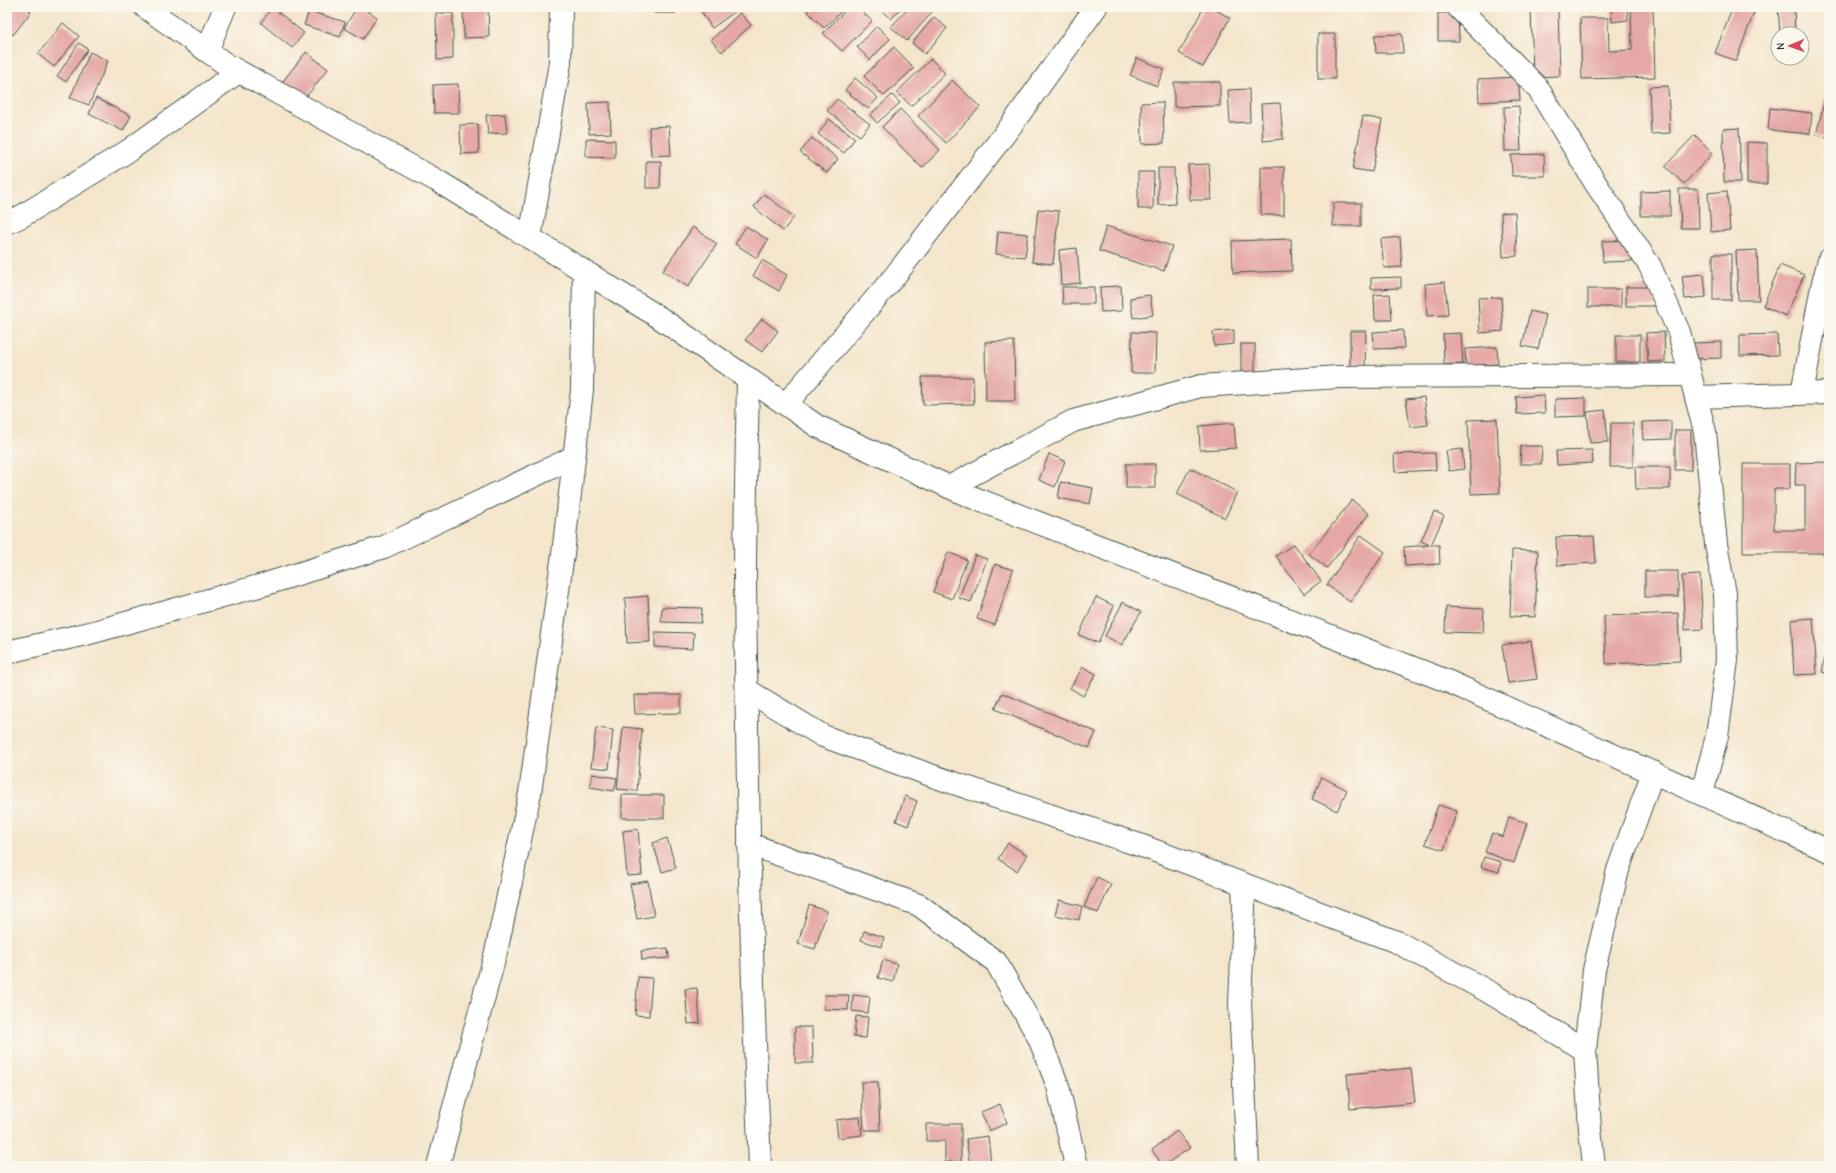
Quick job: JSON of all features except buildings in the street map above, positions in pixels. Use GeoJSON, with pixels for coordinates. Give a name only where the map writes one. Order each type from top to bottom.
{"type":"FeatureCollection","features":[{"type":"Feature","properties":{"kind":"street"},"geometry":{"type":"LineString","coordinates":[[145,7],[238,72],[436,180],[657,316],[817,426],[949,487],[1115,553],[1447,681],[1829,850]]}},
{"type":"Feature","properties":{"kind":"street"},"geometry":{"type":"LineString","coordinates":[[206,51],[225,7]]}},
{"type":"Feature","properties":{"kind":"street"},"geometry":{"type":"LineString","coordinates":[[530,238],[560,63],[561,7]]}},
{"type":"Feature","properties":{"kind":"street"},"geometry":{"type":"LineString","coordinates":[[786,404],[894,277],[1010,127],[1096,7]]}},
{"type":"Feature","properties":{"kind":"street"},"geometry":{"type":"LineString","coordinates":[[1458,7],[1537,87],[1596,184],[1650,266],[1679,332],[1705,432],[1716,544],[1725,594],[1727,660],[1717,736],[1702,793]]}},
{"type":"Feature","properties":{"kind":"street"},"geometry":{"type":"LineString","coordinates":[[7,223],[22,216],[128,152],[238,72]]}},
{"type":"Feature","properties":{"kind":"street"},"geometry":{"type":"LineString","coordinates":[[1802,393],[1822,287],[1829,260]]}},
{"type":"Feature","properties":{"kind":"street"},"geometry":{"type":"LineString","coordinates":[[438,1166],[496,952],[530,793],[563,554],[582,390],[584,272]]}},
{"type":"Feature","properties":{"kind":"street"},"geometry":{"type":"LineString","coordinates":[[949,487],[1073,421],[1201,386],[1339,377],[1690,375]]}},
{"type":"Feature","properties":{"kind":"street"},"geometry":{"type":"LineString","coordinates":[[748,378],[745,578],[749,844],[752,984],[760,1166]]}},
{"type":"Feature","properties":{"kind":"street"},"geometry":{"type":"LineString","coordinates":[[1696,397],[1829,393]]}},
{"type":"Feature","properties":{"kind":"street"},"geometry":{"type":"LineString","coordinates":[[7,654],[16,650],[90,633],[266,584],[384,547],[574,457]]}},
{"type":"Feature","properties":{"kind":"street"},"geometry":{"type":"LineString","coordinates":[[747,690],[823,736],[940,778],[1145,847],[1397,942],[1487,991],[1586,1050]]}},
{"type":"Feature","properties":{"kind":"street"},"geometry":{"type":"LineString","coordinates":[[1594,1166],[1586,1050],[1594,970],[1618,870],[1653,772]]}},
{"type":"Feature","properties":{"kind":"street"},"geometry":{"type":"LineString","coordinates":[[749,844],[919,905],[996,962],[1039,1038],[1058,1086],[1076,1166]]}},
{"type":"Feature","properties":{"kind":"street"},"geometry":{"type":"LineString","coordinates":[[1243,884],[1244,909],[1240,1004],[1248,1166]]}}]}
